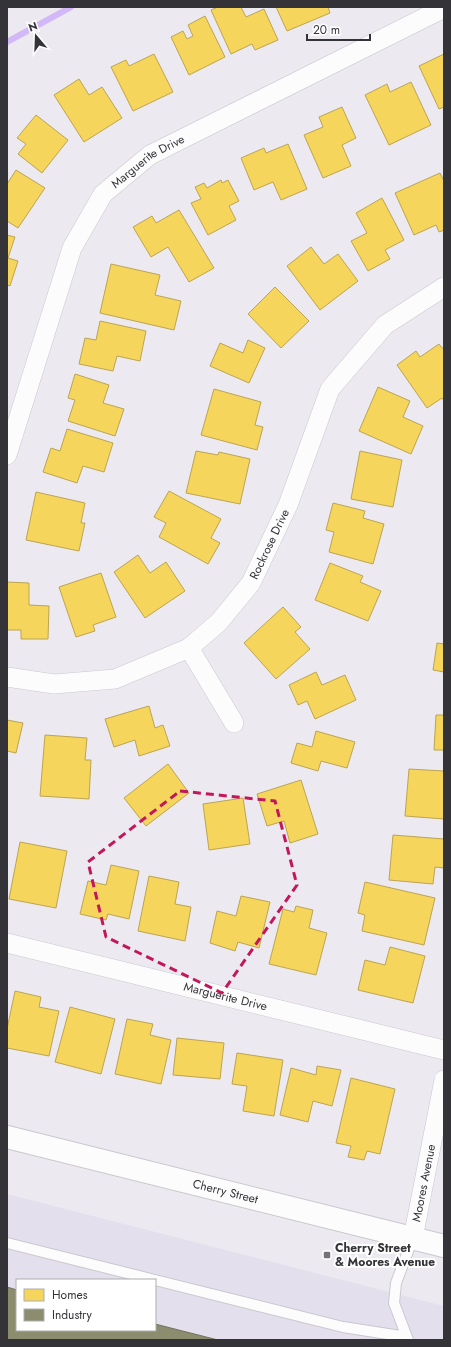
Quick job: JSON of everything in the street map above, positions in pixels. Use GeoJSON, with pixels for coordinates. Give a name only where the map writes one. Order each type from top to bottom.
{"type":"FeatureCollection","features":[{"type":"Feature","properties":{"kind":"street","name":"Marguerite Drive"},"geometry":{"type":"LineString","coordinates":[[7,455],[72,248],[103,194],[150,155],[444,8]]}},
{"type":"Feature","properties":{"kind":"street","name":"Rockrose Drive"},"geometry":{"type":"LineString","coordinates":[[7,678],[54,684],[115,679],[189,648],[219,622],[251,582],[288,505],[330,388],[385,326],[444,287]]}},
{"type":"Feature","properties":{"kind":"street"},"geometry":{"type":"LineString","coordinates":[[189,648],[234,723]]}},
{"type":"Feature","properties":{"kind":"street","name":"Marguerite Drive"},"geometry":{"type":"LineString","coordinates":[[7,943],[444,1050]]}},
{"type":"Feature","properties":{"kind":"street","name":"Moores Avenue"},"geometry":{"type":"LineString","coordinates":[[413,1238],[444,1080]]}},
{"type":"Feature","properties":{"kind":"street","name":"Cherry Street"},"geometry":{"type":"LineString","coordinates":[[7,1137],[444,1246]]}},
{"type":"Feature","properties":{"kind":"lane"},"geometry":{"type":"LineString","coordinates":[[407,1339],[394,1303],[396,1283],[413,1238]]}},
{"type":"Feature","properties":{"kind":"lane"},"geometry":{"type":"LineString","coordinates":[[7,1243],[151,1279]]}},
{"type":"Feature","properties":{"kind":"lane"},"geometry":{"type":"LineString","coordinates":[[156,1280],[343,1327],[407,1339]]}},
{"type":"Feature","properties":{"kind":"highlighted area"},"geometry":{"type":"Polygon","coordinates":[[[180,791],[275,801],[297,885],[222,993],[106,937],[88,862],[180,791]]]}},
{"type":"Feature","properties":{"kind":"shaded area"},"geometry":{"type":"Polygon","coordinates":[[[7,1194],[444,1306],[444,1340],[7,1340],[7,1194]]]}},
{"type":"Feature","properties":{"kind":"building: Homes"},"geometry":{"type":"Polygon","coordinates":[[[218,7],[241,7],[246,17],[264,9],[278,40],[255,50],[252,44],[231,54],[211,10],[218,7]]]}},
{"type":"Feature","properties":{"kind":"building: Homes"},"geometry":{"type":"Polygon","coordinates":[[[276,7],[328,7],[330,13],[287,31],[276,7]]]}},
{"type":"Feature","properties":{"kind":"building: Homes"},"geometry":{"type":"Polygon","coordinates":[[[205,16],[225,57],[189,75],[171,37],[183,31],[187,39],[193,36],[188,25],[205,16]]]}},
{"type":"Feature","properties":{"kind":"building: Homes"},"geometry":{"type":"Polygon","coordinates":[[[154,54],[173,92],[133,111],[111,67],[126,60],[129,66],[154,54]]]}},
{"type":"Feature","properties":{"kind":"building: Homes"},"geometry":{"type":"Polygon","coordinates":[[[444,54],[444,107],[439,109],[419,66],[444,54]]]}},
{"type":"Feature","properties":{"kind":"building: Homes"},"geometry":{"type":"Polygon","coordinates":[[[79,79],[89,95],[102,87],[122,118],[84,142],[54,95],[79,79]]]}},
{"type":"Feature","properties":{"kind":"building: Homes"},"geometry":{"type":"Polygon","coordinates":[[[411,82],[431,125],[389,145],[365,95],[387,84],[390,92],[411,82]]]}},
{"type":"Feature","properties":{"kind":"building: Homes"},"geometry":{"type":"Polygon","coordinates":[[[342,107],[356,138],[342,145],[351,166],[323,178],[304,135],[323,127],[319,117],[342,107]]]}},
{"type":"Feature","properties":{"kind":"building: Homes"},"geometry":{"type":"Polygon","coordinates":[[[36,115],[68,140],[42,173],[18,154],[26,144],[17,138],[36,115]]]}},
{"type":"Feature","properties":{"kind":"building: Homes"},"geometry":{"type":"Polygon","coordinates":[[[288,144],[307,189],[281,200],[273,182],[254,190],[241,158],[264,148],[266,153],[288,144]]]}},
{"type":"Feature","properties":{"kind":"building: Homes"},"geometry":{"type":"Polygon","coordinates":[[[16,170],[45,188],[18,228],[7,221],[7,184],[16,170]]]}},
{"type":"Feature","properties":{"kind":"building: Homes"},"geometry":{"type":"Polygon","coordinates":[[[440,173],[444,181],[444,230],[439,232],[436,225],[414,235],[395,193],[440,173]]]}},
{"type":"Feature","properties":{"kind":"building: Homes"},"geometry":{"type":"Polygon","coordinates":[[[221,180],[222,183],[228,180],[239,201],[229,206],[236,220],[208,235],[191,203],[201,199],[195,187],[204,183],[207,188],[221,180]]]}},
{"type":"Feature","properties":{"kind":"building: Homes"},"geometry":{"type":"Polygon","coordinates":[[[382,198],[404,240],[385,250],[390,259],[368,271],[351,241],[367,233],[356,213],[382,198]]]}},
{"type":"Feature","properties":{"kind":"building: Homes"},"geometry":{"type":"Polygon","coordinates":[[[179,210],[214,268],[189,282],[168,247],[151,257],[133,227],[152,216],[156,223],[179,210]]]}},
{"type":"Feature","properties":{"kind":"building: Homes"},"geometry":{"type":"Polygon","coordinates":[[[7,235],[15,237],[8,258],[18,261],[10,286],[7,285],[7,235]]]}},
{"type":"Feature","properties":{"kind":"building: Homes"},"geometry":{"type":"Polygon","coordinates":[[[311,247],[324,264],[338,254],[358,281],[320,310],[287,266],[311,247]]]}},
{"type":"Feature","properties":{"kind":"building: Homes"},"geometry":{"type":"Polygon","coordinates":[[[111,264],[160,275],[155,295],[181,301],[174,330],[100,313],[111,264]]]}},
{"type":"Feature","properties":{"kind":"building: Homes"},"geometry":{"type":"Polygon","coordinates":[[[275,287],[309,321],[281,348],[248,314],[275,287]]]}},
{"type":"Feature","properties":{"kind":"building: Homes"},"geometry":{"type":"Polygon","coordinates":[[[100,321],[146,331],[140,361],[117,356],[113,371],[79,364],[85,338],[96,340],[100,321]]]}},
{"type":"Feature","properties":{"kind":"building: Homes"},"geometry":{"type":"Polygon","coordinates":[[[248,340],[265,348],[249,383],[210,366],[220,343],[243,353],[248,340]]]}},
{"type":"Feature","properties":{"kind":"building: Homes"},"geometry":{"type":"Polygon","coordinates":[[[439,344],[444,350],[444,401],[442,398],[427,408],[397,365],[416,351],[420,357],[439,344]]]}},
{"type":"Feature","properties":{"kind":"building: Homes"},"geometry":{"type":"Polygon","coordinates":[[[75,374],[109,385],[103,403],[124,409],[115,436],[68,421],[75,400],[68,398],[75,374]]]}},
{"type":"Feature","properties":{"kind":"building: Homes"},"geometry":{"type":"Polygon","coordinates":[[[378,387],[410,401],[403,417],[423,426],[411,454],[359,431],[378,387]]]}},
{"type":"Feature","properties":{"kind":"building: Homes"},"geometry":{"type":"Polygon","coordinates":[[[214,389],[261,402],[255,425],[263,427],[257,450],[201,435],[214,389]]]}},
{"type":"Feature","properties":{"kind":"building: Homes"},"geometry":{"type":"Polygon","coordinates":[[[67,429],[113,443],[104,472],[83,466],[77,483],[43,472],[51,448],[60,451],[67,429]]]}},
{"type":"Feature","properties":{"kind":"building: Homes"},"geometry":{"type":"Polygon","coordinates":[[[196,451],[218,455],[219,452],[250,459],[240,504],[186,493],[196,451]]]}},
{"type":"Feature","properties":{"kind":"building: Homes"},"geometry":{"type":"Polygon","coordinates":[[[360,451],[402,460],[393,507],[351,499],[360,451]]]}},
{"type":"Feature","properties":{"kind":"building: Homes"},"geometry":{"type":"Polygon","coordinates":[[[169,491],[221,519],[211,538],[220,543],[208,564],[159,537],[166,523],[154,517],[169,491]]]}},
{"type":"Feature","properties":{"kind":"building: Homes"},"geometry":{"type":"Polygon","coordinates":[[[36,492],[85,503],[81,523],[85,523],[79,551],[26,540],[36,492]]]}},
{"type":"Feature","properties":{"kind":"building: Homes"},"geometry":{"type":"Polygon","coordinates":[[[333,503],[365,511],[363,518],[384,524],[373,564],[329,552],[334,532],[326,530],[333,503]]]}},
{"type":"Feature","properties":{"kind":"building: Homes"},"geometry":{"type":"Polygon","coordinates":[[[138,555],[150,573],[166,562],[185,591],[145,618],[114,572],[138,555]]]}},
{"type":"Feature","properties":{"kind":"building: Homes"},"geometry":{"type":"Polygon","coordinates":[[[330,563],[363,576],[360,582],[381,591],[368,621],[315,600],[330,563]]]}},
{"type":"Feature","properties":{"kind":"building: Homes"},"geometry":{"type":"Polygon","coordinates":[[[101,573],[116,617],[93,625],[95,631],[76,637],[59,587],[101,573]]]}},
{"type":"Feature","properties":{"kind":"building: Homes"},"geometry":{"type":"Polygon","coordinates":[[[7,582],[29,583],[29,605],[49,606],[48,639],[21,639],[21,630],[7,630],[7,582]]]}},
{"type":"Feature","properties":{"kind":"building: Homes"},"geometry":{"type":"Polygon","coordinates":[[[283,607],[301,627],[295,632],[310,649],[276,679],[244,643],[283,607]]]}},
{"type":"Feature","properties":{"kind":"building: Homes"},"geometry":{"type":"Polygon","coordinates":[[[437,643],[444,644],[444,672],[433,670],[437,643]]]}},
{"type":"Feature","properties":{"kind":"building: Homes"},"geometry":{"type":"Polygon","coordinates":[[[316,672],[322,685],[345,675],[356,700],[315,719],[307,701],[298,705],[289,685],[316,672]]]}},
{"type":"Feature","properties":{"kind":"building: Homes"},"geometry":{"type":"Polygon","coordinates":[[[149,706],[155,728],[163,725],[170,746],[139,756],[135,740],[114,747],[105,719],[149,706]]]}},
{"type":"Feature","properties":{"kind":"building: Homes"},"geometry":{"type":"Polygon","coordinates":[[[436,715],[444,715],[444,750],[434,750],[436,715]]]}},
{"type":"Feature","properties":{"kind":"building: Homes"},"geometry":{"type":"Polygon","coordinates":[[[7,720],[23,723],[16,753],[7,751],[7,720]]]}},
{"type":"Feature","properties":{"kind":"building: Homes"},"geometry":{"type":"Polygon","coordinates":[[[316,731],[355,742],[347,768],[321,761],[318,771],[291,763],[297,743],[312,747],[316,731]]]}},
{"type":"Feature","properties":{"kind":"building: Homes"},"geometry":{"type":"Polygon","coordinates":[[[45,735],[87,738],[85,760],[91,760],[89,799],[40,796],[45,735]]]}},
{"type":"Feature","properties":{"kind":"building: Homes"},"geometry":{"type":"Polygon","coordinates":[[[168,764],[189,793],[146,826],[124,798],[168,764]]]}},
{"type":"Feature","properties":{"kind":"building: Homes"},"geometry":{"type":"Polygon","coordinates":[[[409,769],[444,771],[444,819],[405,816],[409,769]]]}},
{"type":"Feature","properties":{"kind":"building: Homes"},"geometry":{"type":"Polygon","coordinates":[[[301,780],[318,834],[290,843],[284,821],[267,826],[257,794],[301,780]]]}},
{"type":"Feature","properties":{"kind":"building: Homes"},"geometry":{"type":"Polygon","coordinates":[[[243,798],[250,844],[209,850],[203,804],[243,798]]]}},
{"type":"Feature","properties":{"kind":"building: Homes"},"geometry":{"type":"Polygon","coordinates":[[[393,835],[444,839],[444,868],[435,867],[433,884],[389,880],[393,835]]]}},
{"type":"Feature","properties":{"kind":"building: Homes"},"geometry":{"type":"Polygon","coordinates":[[[20,842],[67,851],[56,908],[9,899],[20,842]]]}},
{"type":"Feature","properties":{"kind":"building: Homes"},"geometry":{"type":"Polygon","coordinates":[[[111,865],[139,871],[129,919],[108,914],[106,920],[80,914],[88,881],[106,885],[111,865]]]}},
{"type":"Feature","properties":{"kind":"building: Homes"},"geometry":{"type":"Polygon","coordinates":[[[149,876],[179,882],[175,904],[191,907],[185,941],[138,931],[149,876]]]}},
{"type":"Feature","properties":{"kind":"building: Homes"},"geometry":{"type":"Polygon","coordinates":[[[365,882],[435,898],[424,945],[362,931],[365,915],[358,913],[365,882]]]}},
{"type":"Feature","properties":{"kind":"building: Homes"},"geometry":{"type":"Polygon","coordinates":[[[241,896],[270,902],[259,948],[238,942],[235,951],[210,943],[217,911],[236,916],[241,896]]]}},
{"type":"Feature","properties":{"kind":"building: Homes"},"geometry":{"type":"Polygon","coordinates":[[[296,906],[313,910],[309,928],[327,933],[316,975],[269,964],[283,909],[294,912],[296,906]]]}},
{"type":"Feature","properties":{"kind":"building: Homes"},"geometry":{"type":"Polygon","coordinates":[[[390,947],[425,956],[413,1003],[358,990],[365,960],[385,965],[390,947]]]}},
{"type":"Feature","properties":{"kind":"building: Homes"},"geometry":{"type":"Polygon","coordinates":[[[15,991],[41,997],[39,1007],[59,1011],[49,1056],[7,1048],[7,1029],[15,991]]]}},
{"type":"Feature","properties":{"kind":"building: Homes"},"geometry":{"type":"Polygon","coordinates":[[[70,1007],[115,1019],[101,1074],[55,1062],[70,1007]]]}},
{"type":"Feature","properties":{"kind":"building: Homes"},"geometry":{"type":"Polygon","coordinates":[[[127,1019],[153,1024],[150,1035],[171,1040],[161,1084],[115,1074],[127,1019]]]}},
{"type":"Feature","properties":{"kind":"building: Homes"},"geometry":{"type":"Polygon","coordinates":[[[177,1038],[224,1043],[220,1079],[173,1075],[177,1038]]]}},
{"type":"Feature","properties":{"kind":"building: Homes"},"geometry":{"type":"Polygon","coordinates":[[[237,1053],[283,1060],[274,1116],[243,1111],[247,1086],[232,1084],[237,1053]]]}},
{"type":"Feature","properties":{"kind":"building: Homes"},"geometry":{"type":"Polygon","coordinates":[[[317,1066],[341,1070],[332,1106],[313,1101],[308,1122],[280,1115],[291,1068],[316,1075],[317,1066]]]}},
{"type":"Feature","properties":{"kind":"building: Homes"},"geometry":{"type":"Polygon","coordinates":[[[351,1078],[395,1089],[380,1154],[367,1151],[364,1160],[348,1157],[351,1146],[336,1143],[351,1078]]]}},
{"type":"Feature","properties":{"kind":"building: Industry"},"geometry":{"type":"Polygon","coordinates":[[[7,1287],[16,1290],[16,1331],[156,1331],[156,1324],[218,1340],[7,1340],[7,1287]]]}},
{"type":"Feature","properties":{"kind":"waterway"},"geometry":{"type":"LineString","coordinates":[[7,42],[71,7]]}},
{"type":"Feature","properties":{"kind":"place","name":"Cherry Street & Moores Avenue"},"geometry":{"type":"Point","coordinates":[327,1255]}}]}
